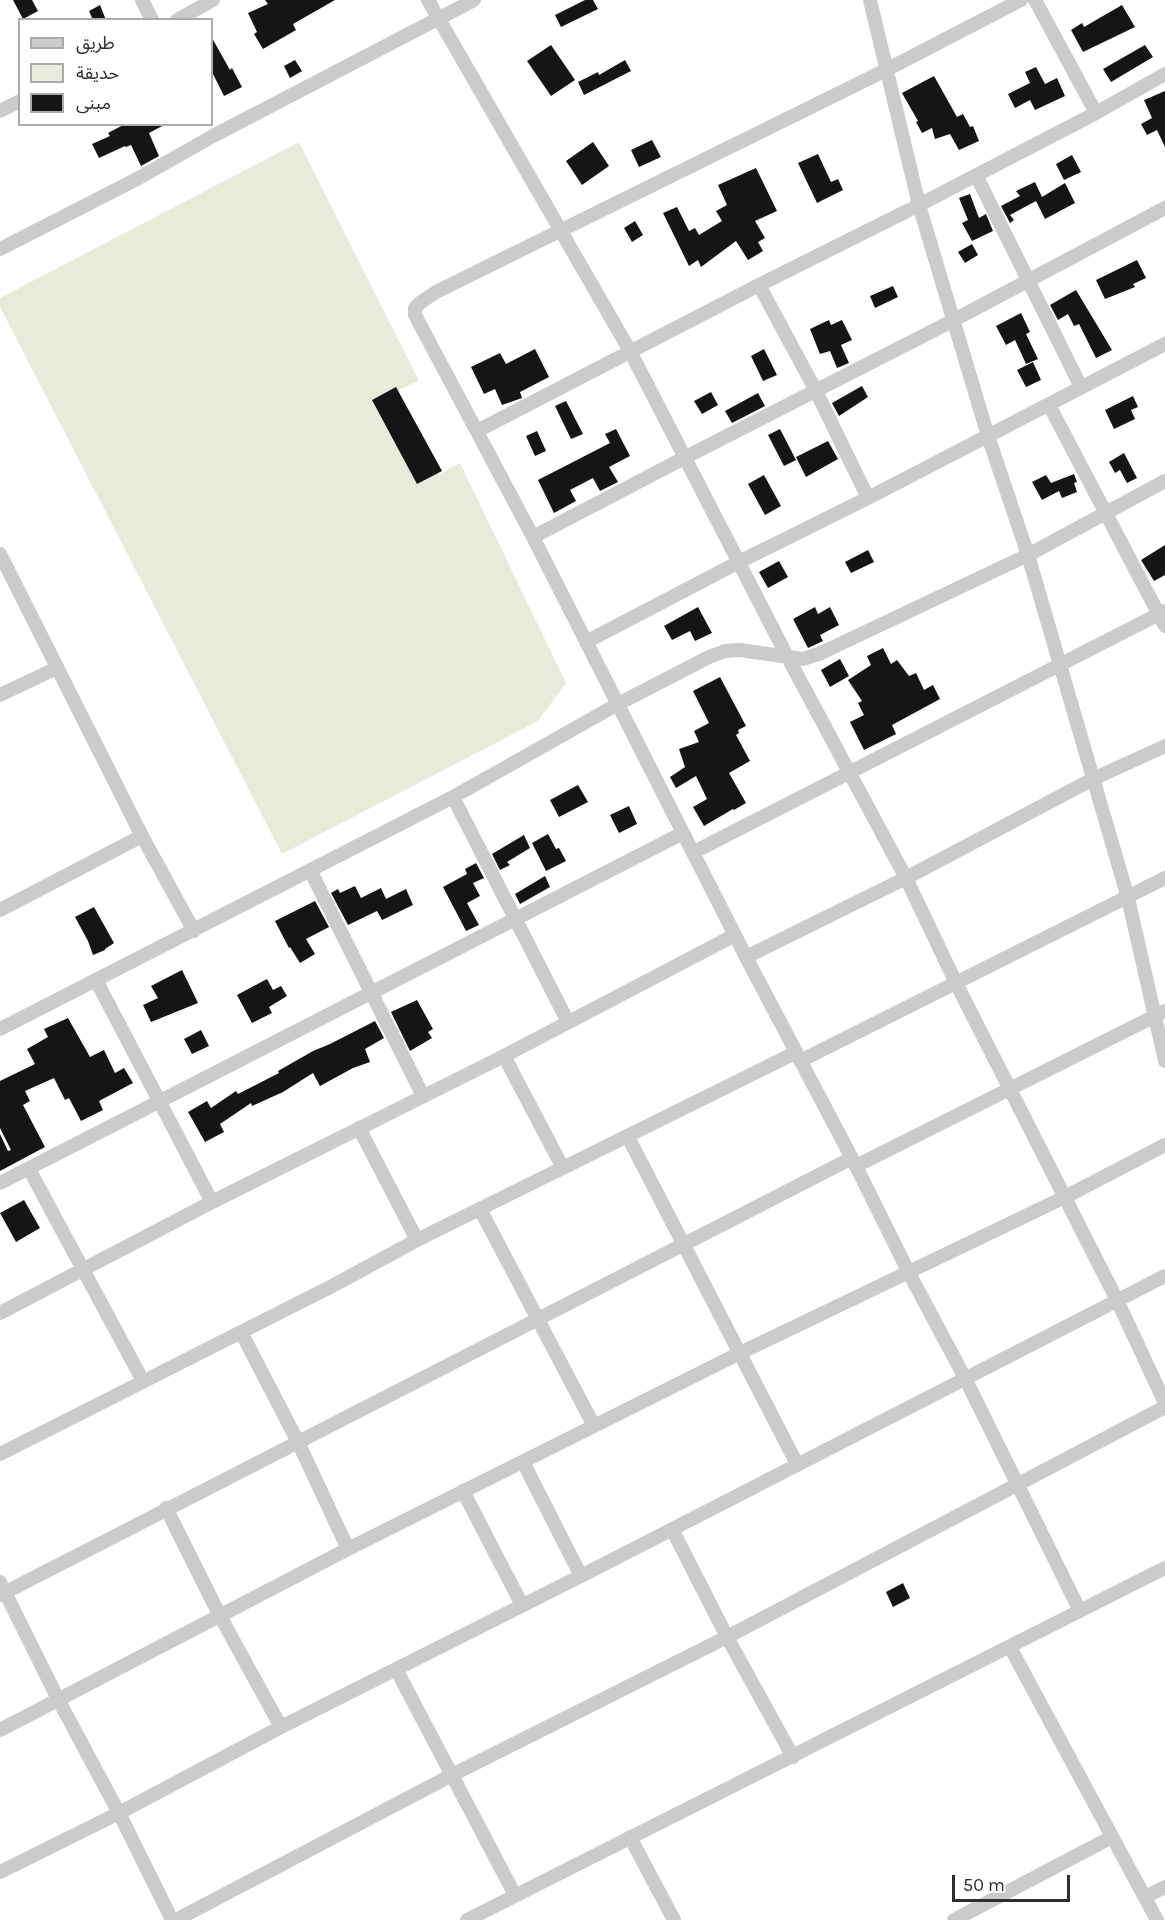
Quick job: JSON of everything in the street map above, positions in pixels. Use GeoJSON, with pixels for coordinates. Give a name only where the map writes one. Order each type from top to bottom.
{"type":"FeatureCollection","features":[{"type":"Feature","properties":{"kind":"street"},"geometry":{"type":"LineString","coordinates":[[142,0],[151,18]]}},
{"type":"Feature","properties":{"kind":"street"},"geometry":{"type":"LineString","coordinates":[[181,18],[213,0]]}},
{"type":"Feature","properties":{"kind":"street"},"geometry":{"type":"LineString","coordinates":[[428,0],[630,351],[686,457],[787,656],[906,878],[956,983],[1010,1090],[1117,1300],[1165,1405],[727,1637],[174,1920],[2,1590],[298,1443],[684,1243],[1010,1090],[1160,1014]]}},
{"type":"Feature","properties":{"kind":"street"},"geometry":{"type":"LineString","coordinates":[[0,249],[137,179],[211,130],[474,0]]}},
{"type":"Feature","properties":{"kind":"street"},"geometry":{"type":"LineString","coordinates":[[870,0],[919,205],[988,436],[1028,555],[1128,898],[1160,1014],[1165,1061]]}},
{"type":"Feature","properties":{"kind":"street"},"geometry":{"type":"LineString","coordinates":[[1021,0],[886,70],[428,296],[415,308],[414,315],[533,537],[746,957],[965,1378],[1080,1611]]}},
{"type":"Feature","properties":{"kind":"street"},"geometry":{"type":"LineString","coordinates":[[1035,0],[1096,113]]}},
{"type":"Feature","properties":{"kind":"street"},"geometry":{"type":"LineString","coordinates":[[477,431],[919,205],[1096,113],[1165,74]]}},
{"type":"Feature","properties":{"kind":"street"},"geometry":{"type":"LineString","coordinates":[[0,111],[18,101]]}},
{"type":"Feature","properties":{"kind":"street"},"geometry":{"type":"LineString","coordinates":[[976,175],[1082,387]]}},
{"type":"Feature","properties":{"kind":"street"},"geometry":{"type":"LineString","coordinates":[[533,537],[1030,281],[1165,208]]}},
{"type":"Feature","properties":{"kind":"street"},"geometry":{"type":"LineString","coordinates":[[759,285],[816,392],[868,498]]}},
{"type":"Feature","properties":{"kind":"street"},"geometry":{"type":"LineString","coordinates":[[586,642],[1165,344]]}},
{"type":"Feature","properties":{"kind":"street"},"geometry":{"type":"LineString","coordinates":[[694,852],[1060,663],[1163,617],[1104,513],[1049,405]]}},
{"type":"Feature","properties":{"kind":"street"},"geometry":{"type":"LineString","coordinates":[[0,1029],[453,797],[618,704],[709,657],[725,651],[740,650],[803,659],[821,653],[1028,555],[1165,481]]}},
{"type":"Feature","properties":{"kind":"street"},"geometry":{"type":"LineString","coordinates":[[0,554],[4,575],[57,668],[142,836],[194,931]]}},
{"type":"Feature","properties":{"kind":"street"},"geometry":{"type":"LineString","coordinates":[[0,695],[57,668]]}},
{"type":"Feature","properties":{"kind":"street"},"geometry":{"type":"LineString","coordinates":[[746,957],[906,878],[1093,779],[1165,746]]}},
{"type":"Feature","properties":{"kind":"street"},"geometry":{"type":"LineString","coordinates":[[453,797],[568,1022]]}},
{"type":"Feature","properties":{"kind":"street"},"geometry":{"type":"LineString","coordinates":[[0,1184],[683,833]]}},
{"type":"Feature","properties":{"kind":"street"},"geometry":{"type":"LineString","coordinates":[[0,910],[142,836]]}},
{"type":"Feature","properties":{"kind":"street"},"geometry":{"type":"LineString","coordinates":[[310,870],[423,1096]]}},
{"type":"Feature","properties":{"kind":"street"},"geometry":{"type":"LineString","coordinates":[[0,1454],[417,1240],[628,1137],[956,983],[1165,878]]}},
{"type":"Feature","properties":{"kind":"street"},"geometry":{"type":"LineString","coordinates":[[0,1313],[212,1202],[504,1056],[735,935]]}},
{"type":"Feature","properties":{"kind":"street"},"geometry":{"type":"LineString","coordinates":[[96,980],[212,1202]]}},
{"type":"Feature","properties":{"kind":"street"},"geometry":{"type":"LineString","coordinates":[[504,1056],[563,1168]]}},
{"type":"Feature","properties":{"kind":"street"},"geometry":{"type":"LineString","coordinates":[[359,1128],[417,1240]]}},
{"type":"Feature","properties":{"kind":"street"},"geometry":{"type":"LineString","coordinates":[[628,1137],[797,1464]]}},
{"type":"Feature","properties":{"kind":"street"},"geometry":{"type":"LineString","coordinates":[[0,1730],[463,1491],[740,1353],[1065,1197],[1165,1145]]}},
{"type":"Feature","properties":{"kind":"street"},"geometry":{"type":"LineString","coordinates":[[30,1169],[143,1381]]}},
{"type":"Feature","properties":{"kind":"street"},"geometry":{"type":"LineString","coordinates":[[480,1209],[594,1426]]}},
{"type":"Feature","properties":{"kind":"street"},"geometry":{"type":"LineString","coordinates":[[0,1872],[1165,1276]]}},
{"type":"Feature","properties":{"kind":"street"},"geometry":{"type":"LineString","coordinates":[[241,1332],[298,1443],[348,1549]]}},
{"type":"Feature","properties":{"kind":"street"},"geometry":{"type":"LineString","coordinates":[[523,1462],[581,1576]]}},
{"type":"Feature","properties":{"kind":"street"},"geometry":{"type":"LineString","coordinates":[[463,1491],[522,1605]]}},
{"type":"Feature","properties":{"kind":"street"},"geometry":{"type":"LineString","coordinates":[[166,1508],[220,1616],[280,1727]]}},
{"type":"Feature","properties":{"kind":"street"},"geometry":{"type":"LineString","coordinates":[[672,1529],[727,1637],[793,1757]]}},
{"type":"Feature","properties":{"kind":"street"},"geometry":{"type":"LineString","coordinates":[[467,1920],[1165,1568]]}},
{"type":"Feature","properties":{"kind":"street"},"geometry":{"type":"LineString","coordinates":[[1010,1647],[1157,1920]]}},
{"type":"Feature","properties":{"kind":"street"},"geometry":{"type":"LineString","coordinates":[[396,1670],[515,1896]]}},
{"type":"Feature","properties":{"kind":"street"},"geometry":{"type":"LineString","coordinates":[[630,1837],[674,1920]]}},
{"type":"Feature","properties":{"kind":"street"},"geometry":{"type":"LineString","coordinates":[[954,1920],[1112,1837]]}},
{"type":"Feature","properties":{"kind":"street"},"geometry":{"type":"LineString","coordinates":[[1145,1897],[1165,1887]]}},
{"type":"Feature","properties":{"kind":"green space"},"geometry":{"type":"Polygon","coordinates":[[[299,142],[419,381],[396,391],[439,474],[460,463],[566,683],[538,721],[282,854],[0,307],[0,298],[299,142]]]}},
{"type":"Feature","properties":{"kind":"building"},"geometry":{"type":"Polygon","coordinates":[[[13,0],[32,0],[38,11],[22,18],[13,0]]]}},
{"type":"Feature","properties":{"kind":"building"},"geometry":{"type":"Polygon","coordinates":[[[265,0],[335,0],[293,24],[296,30],[263,49],[254,34],[257,32],[248,13],[268,4],[265,0]]]}},
{"type":"Feature","properties":{"kind":"building"},"geometry":{"type":"Polygon","coordinates":[[[585,0],[593,0],[598,9],[561,27],[555,15],[585,0]]]}},
{"type":"Feature","properties":{"kind":"building"},"geometry":{"type":"Polygon","coordinates":[[[100,5],[105,18],[92,18],[89,11],[100,5]]]}},
{"type":"Feature","properties":{"kind":"building"},"geometry":{"type":"Polygon","coordinates":[[[1122,5],[1135,27],[1083,52],[1071,30],[1082,23],[1084,27],[1122,5]]]}},
{"type":"Feature","properties":{"kind":"building"},"geometry":{"type":"Polygon","coordinates":[[[213,40],[242,87],[224,96],[213,74],[213,40]]]}},
{"type":"Feature","properties":{"kind":"building"},"geometry":{"type":"Polygon","coordinates":[[[551,45],[575,80],[551,96],[527,61],[551,45]]]}},
{"type":"Feature","properties":{"kind":"building"},"geometry":{"type":"Polygon","coordinates":[[[1145,45],[1153,57],[1111,82],[1103,69],[1145,45]]]}},
{"type":"Feature","properties":{"kind":"building"},"geometry":{"type":"Polygon","coordinates":[[[295,60],[302,71],[290,78],[284,66],[295,60]]]}},
{"type":"Feature","properties":{"kind":"building"},"geometry":{"type":"Polygon","coordinates":[[[625,60],[631,71],[584,95],[578,82],[598,72],[599,75],[625,60]]]}},
{"type":"Feature","properties":{"kind":"building"},"geometry":{"type":"Polygon","coordinates":[[[1036,67],[1045,84],[1057,78],[1065,96],[1035,110],[1030,100],[1015,108],[1008,94],[1030,83],[1025,72],[1036,67]]]}},
{"type":"Feature","properties":{"kind":"building"},"geometry":{"type":"Polygon","coordinates":[[[934,76],[957,117],[963,114],[970,127],[973,126],[979,141],[959,150],[950,134],[935,139],[932,128],[922,133],[902,93],[934,76]]]}},
{"type":"Feature","properties":{"kind":"building"},"geometry":{"type":"Polygon","coordinates":[[[1165,91],[1165,147],[1157,130],[1147,135],[1141,124],[1152,118],[1144,100],[1165,91]]]}},
{"type":"Feature","properties":{"kind":"building"},"geometry":{"type":"Polygon","coordinates":[[[121,126],[162,126],[149,133],[159,156],[141,166],[131,145],[99,158],[92,144],[110,136],[108,133],[121,126]]]}},
{"type":"Feature","properties":{"kind":"building"},"geometry":{"type":"Polygon","coordinates":[[[652,140],[661,157],[639,167],[631,150],[652,140]]]}},
{"type":"Feature","properties":{"kind":"building"},"geometry":{"type":"Polygon","coordinates":[[[593,142],[609,166],[582,185],[566,161],[593,142]]]}},
{"type":"Feature","properties":{"kind":"building"},"geometry":{"type":"Polygon","coordinates":[[[818,154],[831,182],[838,179],[843,190],[817,203],[798,163],[818,154]]]}},
{"type":"Feature","properties":{"kind":"building"},"geometry":{"type":"Polygon","coordinates":[[[1072,155],[1081,172],[1064,180],[1056,164],[1072,155]]]}},
{"type":"Feature","properties":{"kind":"building"},"geometry":{"type":"Polygon","coordinates":[[[756,168],[777,211],[755,221],[765,238],[758,242],[763,251],[748,260],[736,241],[701,267],[698,260],[689,266],[663,213],[677,207],[689,231],[695,228],[699,235],[722,221],[716,211],[727,205],[718,185],[756,168]]]}},
{"type":"Feature","properties":{"kind":"building"},"geometry":{"type":"Polygon","coordinates":[[[1035,182],[1042,197],[1065,183],[1075,203],[1045,219],[1036,201],[1010,215],[1014,220],[1010,223],[1001,206],[1020,196],[1016,191],[1035,182]]]}},
{"type":"Feature","properties":{"kind":"building"},"geometry":{"type":"Polygon","coordinates":[[[970,194],[979,218],[986,214],[993,231],[972,241],[962,223],[968,220],[959,198],[970,194]]]}},
{"type":"Feature","properties":{"kind":"building"},"geometry":{"type":"Polygon","coordinates":[[[635,221],[643,235],[632,242],[624,228],[635,221]]]}},
{"type":"Feature","properties":{"kind":"building"},"geometry":{"type":"Polygon","coordinates":[[[972,244],[978,255],[965,263],[958,252],[972,244]]]}},
{"type":"Feature","properties":{"kind":"building"},"geometry":{"type":"Polygon","coordinates":[[[1137,260],[1146,278],[1133,284],[1135,287],[1105,299],[1096,280],[1137,260]]]}},
{"type":"Feature","properties":{"kind":"building"},"geometry":{"type":"Polygon","coordinates":[[[893,286],[898,297],[875,308],[870,296],[893,286]]]}},
{"type":"Feature","properties":{"kind":"building"},"geometry":{"type":"Polygon","coordinates":[[[1076,290],[1112,350],[1096,358],[1079,324],[1074,326],[1068,314],[1058,320],[1050,305],[1076,290]]]}},
{"type":"Feature","properties":{"kind":"building"},"geometry":{"type":"Polygon","coordinates":[[[1021,313],[1030,332],[1026,334],[1038,359],[1026,364],[1015,340],[1006,345],[996,326],[1021,313]]]}},
{"type":"Feature","properties":{"kind":"building"},"geometry":{"type":"Polygon","coordinates":[[[829,320],[831,325],[842,320],[852,340],[841,345],[849,363],[837,368],[830,351],[820,354],[810,329],[829,320]]]}},
{"type":"Feature","properties":{"kind":"building"},"geometry":{"type":"Polygon","coordinates":[[[535,349],[549,377],[520,392],[522,398],[502,405],[495,389],[484,394],[471,367],[500,353],[506,364],[535,349]]]}},
{"type":"Feature","properties":{"kind":"building"},"geometry":{"type":"Polygon","coordinates":[[[764,349],[777,375],[763,381],[751,356],[764,349]]]}},
{"type":"Feature","properties":{"kind":"building"},"geometry":{"type":"Polygon","coordinates":[[[1033,362],[1041,380],[1026,387],[1017,370],[1033,362]]]}},
{"type":"Feature","properties":{"kind":"building"},"geometry":{"type":"Polygon","coordinates":[[[862,386],[868,397],[839,416],[832,403],[862,386]]]}},
{"type":"Feature","properties":{"kind":"building"},"geometry":{"type":"Polygon","coordinates":[[[396,387],[442,471],[417,484],[372,400],[396,387]]]}},
{"type":"Feature","properties":{"kind":"building"},"geometry":{"type":"Polygon","coordinates":[[[711,392],[718,405],[702,414],[694,401],[711,392]]]}},
{"type":"Feature","properties":{"kind":"building"},"geometry":{"type":"Polygon","coordinates":[[[758,393],[765,406],[732,423],[725,411],[758,393]]]}},
{"type":"Feature","properties":{"kind":"building"},"geometry":{"type":"Polygon","coordinates":[[[1133,396],[1138,407],[1131,410],[1135,419],[1114,429],[1105,410],[1133,396]]]}},
{"type":"Feature","properties":{"kind":"building"},"geometry":{"type":"Polygon","coordinates":[[[566,401],[583,434],[571,439],[555,406],[566,401]]]}},
{"type":"Feature","properties":{"kind":"building"},"geometry":{"type":"Polygon","coordinates":[[[616,429],[630,456],[609,467],[618,482],[600,491],[593,478],[570,490],[576,501],[554,513],[538,480],[610,443],[605,434],[616,429]]]}},
{"type":"Feature","properties":{"kind":"building"},"geometry":{"type":"Polygon","coordinates":[[[780,429],[796,460],[784,466],[768,435],[780,429]]]}},
{"type":"Feature","properties":{"kind":"building"},"geometry":{"type":"Polygon","coordinates":[[[537,431],[546,451],[535,456],[526,436],[537,431]]]}},
{"type":"Feature","properties":{"kind":"building"},"geometry":{"type":"Polygon","coordinates":[[[828,441],[838,459],[806,477],[796,457],[828,441]]]}},
{"type":"Feature","properties":{"kind":"building"},"geometry":{"type":"Polygon","coordinates":[[[1124,453],[1137,478],[1127,483],[1120,470],[1115,473],[1109,462],[1124,453]]]}},
{"type":"Feature","properties":{"kind":"building"},"geometry":{"type":"Polygon","coordinates":[[[1074,474],[1077,492],[1062,498],[1059,491],[1042,500],[1032,482],[1046,475],[1051,483],[1074,474]]]}},
{"type":"Feature","properties":{"kind":"building"},"geometry":{"type":"Polygon","coordinates":[[[764,475],[781,506],[765,515],[748,484],[764,475]]]}},
{"type":"Feature","properties":{"kind":"building"},"geometry":{"type":"Polygon","coordinates":[[[1165,545],[1165,575],[1154,581],[1141,560],[1165,545]]]}},
{"type":"Feature","properties":{"kind":"building"},"geometry":{"type":"Polygon","coordinates":[[[868,550],[874,562],[851,573],[845,562],[868,550]]]}},
{"type":"Feature","properties":{"kind":"building"},"geometry":{"type":"Polygon","coordinates":[[[779,561],[788,577],[768,588],[759,572],[779,561]]]}},
{"type":"Feature","properties":{"kind":"building"},"geometry":{"type":"Polygon","coordinates":[[[698,607],[712,633],[695,641],[690,631],[672,640],[664,626],[698,607]]]}},
{"type":"Feature","properties":{"kind":"building"},"geometry":{"type":"Polygon","coordinates":[[[815,607],[818,614],[830,607],[839,625],[820,635],[823,641],[808,648],[793,619],[815,607]]]}},
{"type":"Feature","properties":{"kind":"building"},"geometry":{"type":"Polygon","coordinates":[[[883,648],[891,664],[897,660],[909,676],[916,673],[924,690],[933,685],[940,699],[892,725],[896,734],[864,750],[850,722],[864,715],[858,703],[862,701],[848,680],[871,665],[867,656],[883,648]]]}},
{"type":"Feature","properties":{"kind":"building"},"geometry":{"type":"Polygon","coordinates":[[[840,659],[849,676],[830,687],[821,670],[840,659]]]}},
{"type":"Feature","properties":{"kind":"building"},"geometry":{"type":"Polygon","coordinates":[[[720,677],[746,726],[738,730],[739,733],[736,735],[750,761],[729,773],[746,803],[704,826],[693,807],[707,799],[696,776],[676,788],[670,777],[685,767],[679,749],[699,742],[694,731],[709,723],[693,691],[720,677]]]}},
{"type":"Feature","properties":{"kind":"building"},"geometry":{"type":"Polygon","coordinates":[[[578,785],[588,802],[559,817],[550,800],[578,785]]]}},
{"type":"Feature","properties":{"kind":"building"},"geometry":{"type":"Polygon","coordinates":[[[629,806],[637,824],[619,833],[610,815],[629,806]]]}},
{"type":"Feature","properties":{"kind":"building"},"geometry":{"type":"Polygon","coordinates":[[[548,834],[566,861],[546,871],[532,843],[548,834]]]}},
{"type":"Feature","properties":{"kind":"building"},"geometry":{"type":"Polygon","coordinates":[[[524,835],[530,848],[507,862],[510,865],[500,870],[492,854],[524,835]]]}},
{"type":"Feature","properties":{"kind":"building"},"geometry":{"type":"Polygon","coordinates":[[[476,863],[484,878],[473,883],[480,896],[467,903],[479,925],[466,931],[443,887],[467,874],[465,869],[476,863]]]}},
{"type":"Feature","properties":{"kind":"building"},"geometry":{"type":"Polygon","coordinates":[[[545,876],[550,887],[520,904],[515,894],[545,876]]]}},
{"type":"Feature","properties":{"kind":"building"},"geometry":{"type":"Polygon","coordinates":[[[355,886],[361,898],[381,888],[386,899],[406,889],[413,905],[382,920],[377,911],[348,925],[331,893],[338,889],[340,893],[355,886]]]}},
{"type":"Feature","properties":{"kind":"building"},"geometry":{"type":"Polygon","coordinates":[[[315,901],[329,927],[306,939],[315,954],[300,963],[275,921],[315,901]]]}},
{"type":"Feature","properties":{"kind":"building"},"geometry":{"type":"Polygon","coordinates":[[[94,907],[114,943],[93,955],[75,917],[94,907]]]}},
{"type":"Feature","properties":{"kind":"building"},"geometry":{"type":"Polygon","coordinates":[[[182,970],[198,1003],[151,1022],[143,1005],[158,998],[151,986],[182,970]]]}},
{"type":"Feature","properties":{"kind":"building"},"geometry":{"type":"Polygon","coordinates":[[[267,979],[273,990],[281,986],[287,996],[269,1007],[272,1013],[252,1023],[237,995],[267,979]]]}},
{"type":"Feature","properties":{"kind":"building"},"geometry":{"type":"Polygon","coordinates":[[[417,1000],[433,1029],[428,1032],[432,1038],[410,1051],[391,1012],[417,1000]]]}},
{"type":"Feature","properties":{"kind":"building"},"geometry":{"type":"Polygon","coordinates":[[[68,1018],[90,1057],[104,1050],[115,1073],[124,1068],[133,1083],[99,1101],[103,1110],[81,1121],[69,1098],[65,1100],[54,1078],[25,1091],[30,1101],[23,1105],[45,1147],[0,1171],[0,1134],[8,1151],[11,1150],[0,1128],[0,1081],[35,1064],[27,1049],[48,1037],[44,1029],[68,1018]]]}},
{"type":"Feature","properties":{"kind":"building"},"geometry":{"type":"Polygon","coordinates":[[[375,1021],[384,1038],[365,1049],[370,1062],[353,1068],[320,1086],[313,1073],[283,1092],[252,1106],[251,1103],[220,1124],[224,1132],[205,1142],[188,1112],[207,1101],[211,1108],[236,1091],[238,1094],[279,1073],[278,1071],[313,1051],[375,1021]]]}},
{"type":"Feature","properties":{"kind":"building"},"geometry":{"type":"Polygon","coordinates":[[[201,1030],[209,1046],[192,1054],[184,1039],[201,1030]]]}},
{"type":"Feature","properties":{"kind":"building"},"geometry":{"type":"Polygon","coordinates":[[[24,1200],[40,1228],[16,1242],[0,1213],[24,1200]]]}},
{"type":"Feature","properties":{"kind":"building"},"geometry":{"type":"Polygon","coordinates":[[[903,1583],[910,1598],[893,1607],[886,1592],[903,1583]]]}}]}
